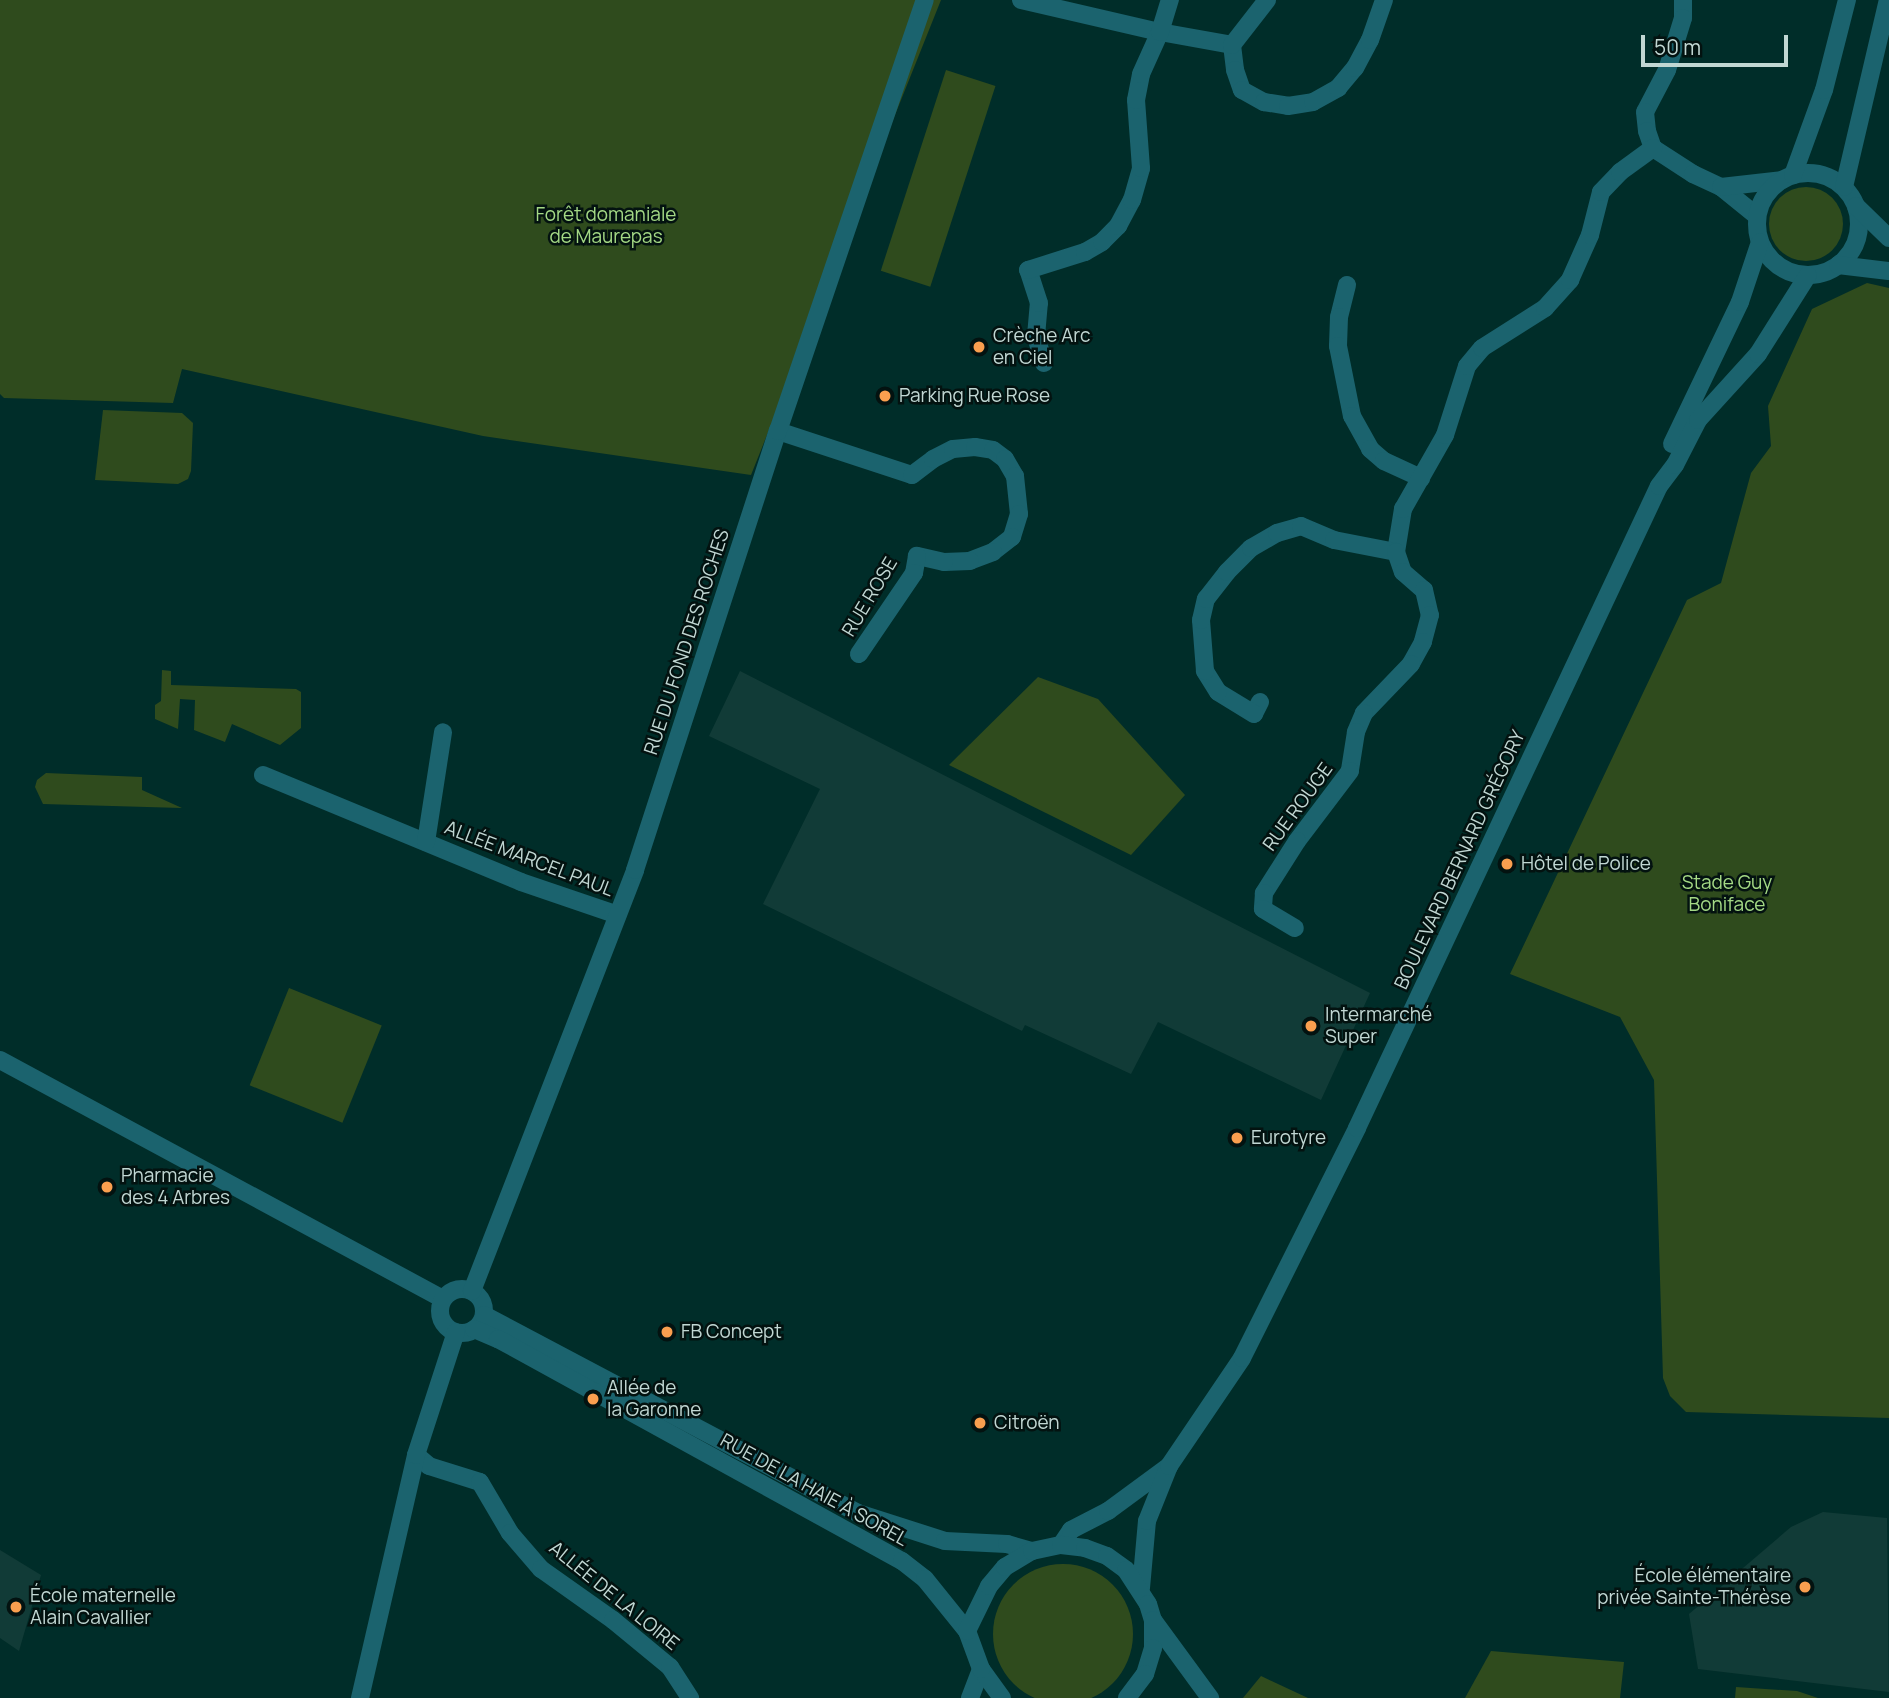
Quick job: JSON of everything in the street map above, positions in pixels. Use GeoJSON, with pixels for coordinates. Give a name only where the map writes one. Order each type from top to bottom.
{"type":"FeatureCollection","features":[{"type":"Feature","properties":{"kind":"street","name":"RUE DU FOND DES ROCHES"},"geometry":{"type":"LineString","coordinates":[[472,1291],[618,915],[778,430],[925,0]]}},
{"type":"Feature","properties":{"kind":"street"},"geometry":{"type":"LineString","coordinates":[[1020,0],[1160,32],[1232,45]]}},
{"type":"Feature","properties":{"kind":"street"},"geometry":{"type":"LineString","coordinates":[[1044,363],[1035,336],[1039,303],[1028,270],[1085,252],[1102,242],[1118,226],[1132,200],[1141,168],[1136,100],[1142,74],[1170,0]]}},
{"type":"Feature","properties":{"kind":"street"},"geometry":{"type":"LineString","coordinates":[[1268,0],[1232,45],[1235,70],[1242,90],[1264,102],[1288,106],[1313,102],[1338,88],[1355,68],[1370,40],[1384,0]]}},
{"type":"Feature","properties":{"kind":"street"},"geometry":{"type":"LineString","coordinates":[[1683,0],[1683,18],[1667,70],[1645,112],[1647,131],[1653,148],[1693,174],[1721,187],[1757,216]]}},
{"type":"Feature","properties":{"kind":"street"},"geometry":{"type":"LineString","coordinates":[[1847,0],[1824,90],[1788,177],[1761,202],[1757,216],[1759,243],[1779,266],[1808,275],[1839,265],[1889,271]]}},
{"type":"Feature","properties":{"kind":"street"},"geometry":{"type":"LineString","coordinates":[[1844,187],[1888,0]]}},
{"type":"Feature","properties":{"kind":"street"},"geometry":{"type":"LineString","coordinates":[[1260,702],[1254,713],[1218,692],[1205,671],[1201,620],[1206,599],[1227,572],[1251,548],[1278,533],[1301,526],[1334,540],[1396,552],[1403,509],[1444,435],[1467,366],[1482,348],[1545,308],[1570,280],[1590,235],[1601,192],[1620,172],[1653,148]]}},
{"type":"Feature","properties":{"kind":"street"},"geometry":{"type":"LineString","coordinates":[[1721,187],[1822,175],[1844,187],[1856,206],[1889,238]]}},
{"type":"Feature","properties":{"kind":"street"},"geometry":{"type":"LineString","coordinates":[[1839,265],[1855,244],[1858,232],[1856,206]]}},
{"type":"Feature","properties":{"kind":"street","name":"BOULEVARD BERNARD GRÉGORY"},"geometry":{"type":"LineString","coordinates":[[1659,486],[1665,460],[1740,302],[1759,243]]}},
{"type":"Feature","properties":{"kind":"street","name":"BOULEVARD BERNARD GRÉGORY"},"geometry":{"type":"LineString","coordinates":[[1141,1588],[1147,1521],[1169,1466],[1242,1358],[1345,1153],[1659,486],[1675,465],[1698,420],[1758,354],[1808,275]]}},
{"type":"Feature","properties":{"kind":"street"},"geometry":{"type":"LineString","coordinates":[[1347,285],[1339,317],[1338,346],[1352,416],[1370,449],[1384,461],[1421,478]]}},
{"type":"Feature","properties":{"kind":"street","name":"RUE ROSE"},"geometry":{"type":"LineString","coordinates":[[778,430],[912,475],[933,459],[953,449],[975,447],[993,450],[1005,459],[1016,476],[1019,514],[1012,537],[993,552],[970,561],[944,562],[917,556],[914,573],[859,654]]}},
{"type":"Feature","properties":{"kind":"street","name":"RUE ROUGE"},"geometry":{"type":"LineString","coordinates":[[1295,928],[1263,909],[1264,893],[1297,841],[1350,771],[1356,732],[1364,713],[1411,664],[1423,642],[1430,615],[1424,590],[1403,572],[1396,552]]}},
{"type":"Feature","properties":{"kind":"street","name":"ALLÉE MARCEL PAUL"},"geometry":{"type":"LineString","coordinates":[[426,842],[443,732]]}},
{"type":"Feature","properties":{"kind":"street","name":"ALLÉE MARCEL PAUL"},"geometry":{"type":"LineString","coordinates":[[263,775],[522,882],[618,915]]}},
{"type":"Feature","properties":{"kind":"street"},"geometry":{"type":"LineString","coordinates":[[0,1060],[443,1299]]}},
{"type":"Feature","properties":{"kind":"street"},"geometry":{"type":"LineString","coordinates":[[360,1698],[416,1455],[456,1332],[479,1322],[482,1299],[472,1291],[457,1289],[443,1299],[440,1307],[442,1322],[456,1332]]}},
{"type":"Feature","properties":{"kind":"street","name":"RUE DE LA HAIE À SOREL"},"geometry":{"type":"LineString","coordinates":[[479,1322],[858,1513],[934,1539],[963,1544],[1007,1544],[1032,1551]]}},
{"type":"Feature","properties":{"kind":"street","name":"RUE DE LA HAIE À SOREL"},"geometry":{"type":"LineString","coordinates":[[479,1322],[498,1339],[902,1561],[925,1579],[967,1631],[981,1669],[1002,1698]]}},
{"type":"Feature","properties":{"kind":"street","name":"ALLÉE DE LA LOIRE"},"geometry":{"type":"LineString","coordinates":[[416,1455],[429,1466],[480,1482],[510,1533],[541,1569],[613,1620],[670,1667],[690,1698]]}},
{"type":"Feature","properties":{"kind":"street","name":"BOULEVARD BERNARD GRÉGORY"},"geometry":{"type":"LineString","coordinates":[[1061,1545],[1071,1530],[1108,1511],[1169,1466]]}},
{"type":"Feature","properties":{"kind":"street"},"geometry":{"type":"LineString","coordinates":[[967,1631],[989,1586],[1005,1567],[1032,1551],[1061,1545],[1084,1548],[1107,1556],[1126,1570],[1141,1588],[1153,1620],[1210,1698]]}},
{"type":"Feature","properties":{"kind":"street"},"geometry":{"type":"LineString","coordinates":[[1127,1698],[1145,1674],[1153,1648],[1153,1620]]}},
{"type":"Feature","properties":{"kind":"street"},"geometry":{"type":"LineString","coordinates":[[970,1698],[981,1669]]}},
{"type":"Feature","properties":{"kind":"shaded area"},"geometry":{"type":"Polygon","coordinates":[[[740,671],[1370,993],[1321,1100],[1158,1022],[1131,1074],[1025,1025],[1022,1031],[763,904],[820,789],[709,736],[740,671]]]}},
{"type":"Feature","properties":{"kind":"shaded area","name":"École élémentaire privée Sainte-Thérèse"},"geometry":{"type":"Polygon","coordinates":[[[1823,1512],[1887,1518],[1889,1692],[1698,1669],[1689,1614],[1791,1527],[1823,1512]]]}},
{"type":"Feature","properties":{"kind":"shaded area","name":"École maternelle Alain Cavallier"},"geometry":{"type":"Polygon","coordinates":[[[0,1550],[41,1575],[19,1651],[0,1638],[0,1550]]]}},
{"type":"Feature","properties":{"kind":"green space","name":"Forêt domaniale de Maurepas"},"geometry":{"type":"Polygon","coordinates":[[[0,0],[941,0],[751,475],[483,436],[182,369],[173,403],[4,398],[0,394],[0,0]]]}},
{"type":"Feature","properties":{"kind":"green space"},"geometry":{"type":"Polygon","coordinates":[[[946,70],[995,86],[930,287],[881,271],[946,70]]]}},
{"type":"Feature","properties":{"kind":"green space"},"geometry":{"type":"Polygon","coordinates":[[[1806,187],[1820,190],[1832,198],[1840,210],[1843,224],[1840,238],[1832,250],[1820,258],[1806,261],[1792,258],[1780,250],[1772,238],[1769,224],[1772,210],[1780,198],[1792,190],[1806,187]]]}},
{"type":"Feature","properties":{"kind":"green space","name":"Stade Guy Boniface"},"geometry":{"type":"Polygon","coordinates":[[[1867,283],[1889,288],[1889,1418],[1686,1412],[1670,1396],[1663,1378],[1654,1080],[1620,1017],[1510,974],[1687,600],[1721,583],[1751,473],[1771,446],[1768,406],[1812,309],[1867,283]]]}},
{"type":"Feature","properties":{"kind":"green space"},"geometry":{"type":"Polygon","coordinates":[[[103,410],[182,413],[193,423],[191,471],[188,479],[178,484],[95,480],[103,410]]]}},
{"type":"Feature","properties":{"kind":"green space"},"geometry":{"type":"Polygon","coordinates":[[[162,670],[171,671],[171,685],[296,689],[301,692],[301,728],[280,745],[232,724],[225,742],[194,730],[195,700],[180,699],[178,729],[155,719],[155,705],[161,701],[162,670]]]}},
{"type":"Feature","properties":{"kind":"green space"},"geometry":{"type":"Polygon","coordinates":[[[1038,677],[1098,699],[1185,795],[1131,855],[949,765],[1038,677]]]}},
{"type":"Feature","properties":{"kind":"green space"},"geometry":{"type":"Polygon","coordinates":[[[46,773],[142,777],[142,790],[182,808],[43,804],[35,787],[37,780],[46,773]]]}},
{"type":"Feature","properties":{"kind":"green space"},"geometry":{"type":"Polygon","coordinates":[[[289,988],[382,1025],[342,1123],[250,1085],[289,988]]]}},
{"type":"Feature","properties":{"kind":"green space"},"geometry":{"type":"Polygon","coordinates":[[[1063,1564],[1090,1570],[1112,1585],[1127,1607],[1133,1634],[1127,1661],[1112,1683],[1090,1698],[1063,1704],[1036,1698],[1014,1683],[999,1661],[993,1634],[999,1607],[1014,1585],[1036,1570],[1063,1564]]]}},
{"type":"Feature","properties":{"kind":"green space"},"geometry":{"type":"Polygon","coordinates":[[[1491,1651],[1624,1662],[1620,1698],[1465,1698],[1491,1651]]]}},
{"type":"Feature","properties":{"kind":"green space"},"geometry":{"type":"Polygon","coordinates":[[[1261,1676],[1308,1698],[1243,1698],[1261,1676]]]}},
{"type":"Feature","properties":{"kind":"green space"},"geometry":{"type":"Polygon","coordinates":[[[1736,1687],[1797,1691],[1818,1698],[1735,1698],[1736,1687]]]}},
{"type":"Feature","properties":{"kind":"place","name":"Crèche Arc en Ciel"},"geometry":{"type":"Point","coordinates":[979,347]}},
{"type":"Feature","properties":{"kind":"place","name":"Parking Rue Rose"},"geometry":{"type":"Point","coordinates":[885,396]}},
{"type":"Feature","properties":{"kind":"place","name":"Hôtel de Police"},"geometry":{"type":"Point","coordinates":[1507,864]}},
{"type":"Feature","properties":{"kind":"place","name":"Intermarché Super"},"geometry":{"type":"Point","coordinates":[1311,1026]}},
{"type":"Feature","properties":{"kind":"place","name":"Eurotyre"},"geometry":{"type":"Point","coordinates":[1237,1138]}},
{"type":"Feature","properties":{"kind":"place","name":"Pharmacie des 4 Arbres"},"geometry":{"type":"Point","coordinates":[107,1187]}},
{"type":"Feature","properties":{"kind":"place","name":"FB Concept"},"geometry":{"type":"Point","coordinates":[667,1332]}},
{"type":"Feature","properties":{"kind":"place","name":"Allée de la Garonne"},"geometry":{"type":"Point","coordinates":[593,1399]}},
{"type":"Feature","properties":{"kind":"place","name":"Citroën"},"geometry":{"type":"Point","coordinates":[980,1423]}},
{"type":"Feature","properties":{"kind":"place","name":"École élémentaire privée Sainte-Thérèse"},"geometry":{"type":"Point","coordinates":[1805,1587]}},
{"type":"Feature","properties":{"kind":"place","name":"École maternelle Alain Cavallier"},"geometry":{"type":"Point","coordinates":[16,1607]}}]}
